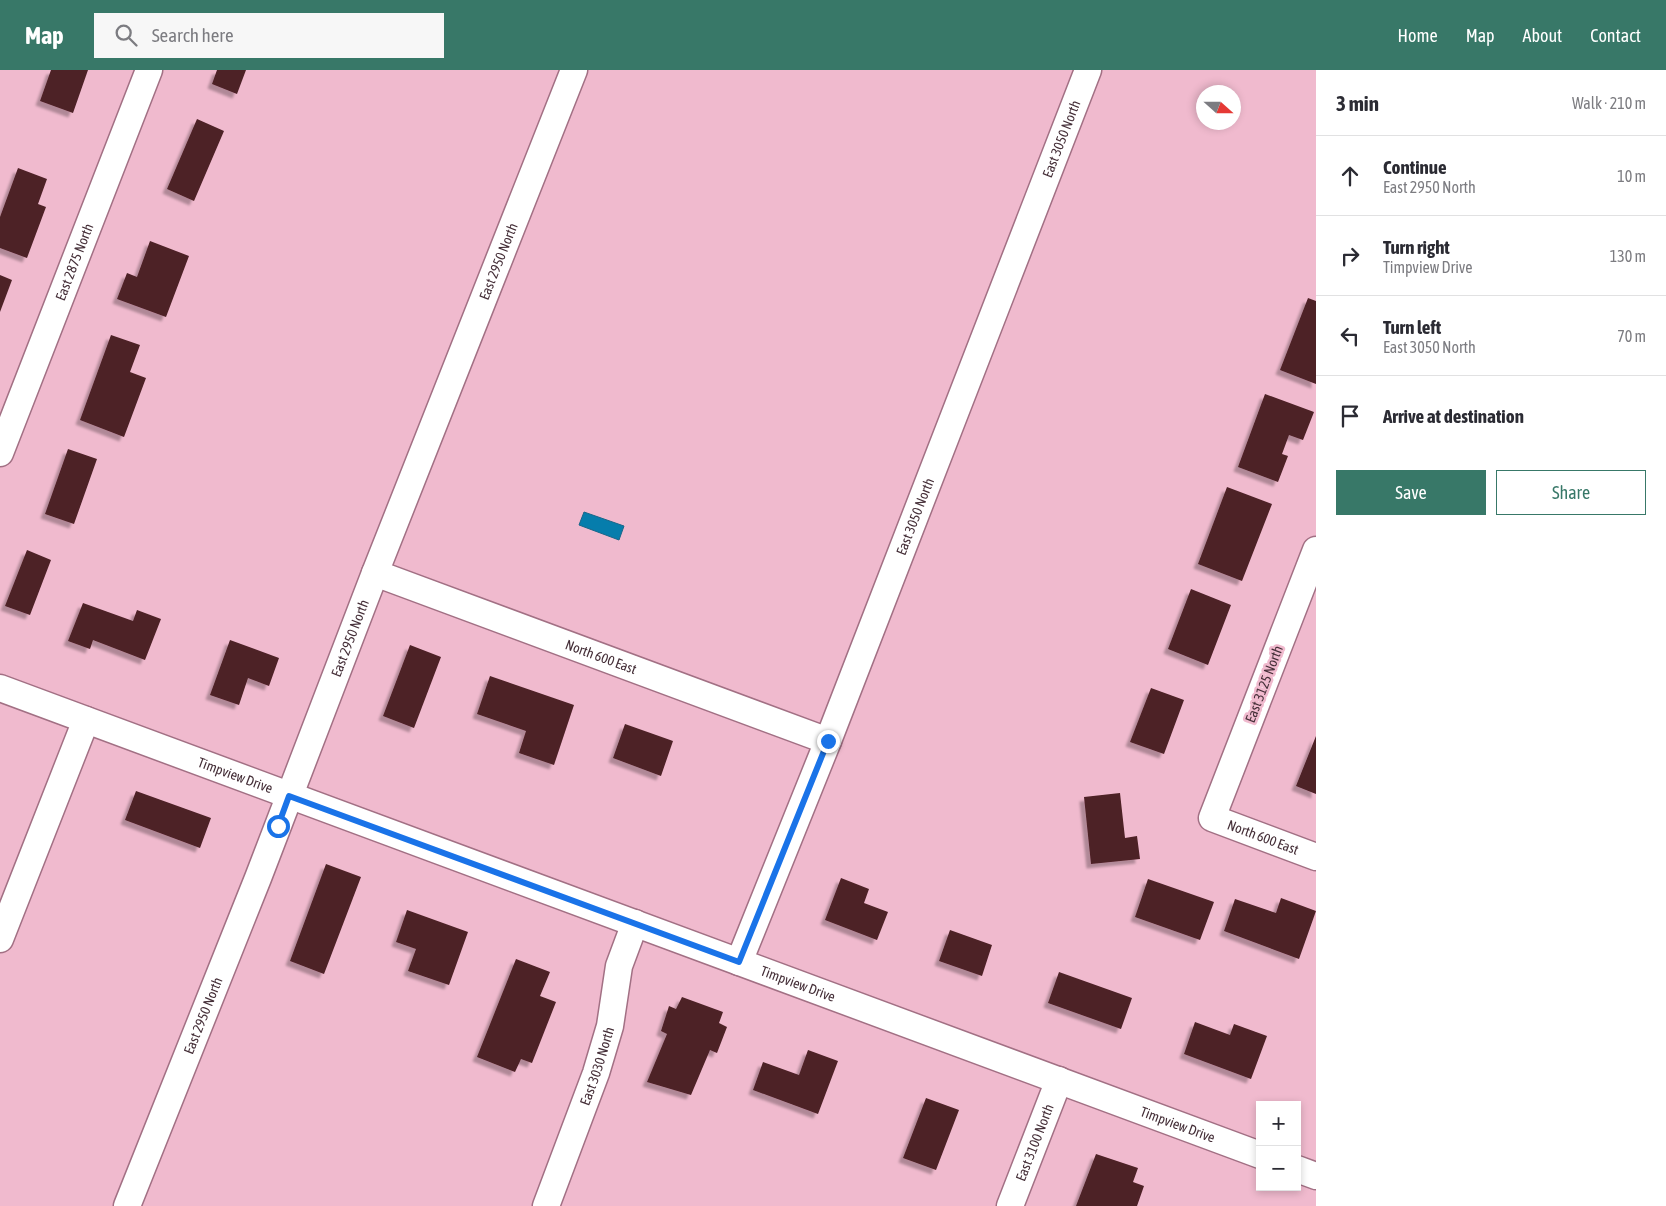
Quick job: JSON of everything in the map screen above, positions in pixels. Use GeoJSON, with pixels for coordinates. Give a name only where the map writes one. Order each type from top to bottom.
{"type":"FeatureCollection","features":[{"type":"Feature","properties":{"kind":"street","name":"East 2875 North"},"geometry":{"type":"LineString","coordinates":[[0,453],[149,70]]}},
{"type":"Feature","properties":{"kind":"street","name":"East 2950 North"},"geometry":{"type":"LineString","coordinates":[[127,1206],[289,796],[374,573],[574,70]]}},
{"type":"Feature","properties":{"kind":"street","name":"East 3050 North"},"geometry":{"type":"LineString","coordinates":[[739,962],[828,741],[1088,70]]}},
{"type":"Feature","properties":{"kind":"street","name":"East 3125 North"},"geometry":{"type":"LineString","coordinates":[[1212,818],[1316,550]]}},
{"type":"Feature","properties":{"kind":"street","name":"North 600 East"},"geometry":{"type":"LineString","coordinates":[[374,573],[828,741]]}},
{"type":"Feature","properties":{"kind":"street","name":"Timpview Drive"},"geometry":{"type":"LineString","coordinates":[[0,688],[1256,1154]]}},
{"type":"Feature","properties":{"kind":"street"},"geometry":{"type":"LineString","coordinates":[[0,939],[86,720]]}},
{"type":"Feature","properties":{"kind":"street","name":"North 600 East"},"geometry":{"type":"LineString","coordinates":[[1212,818],[1316,857]]}},
{"type":"Feature","properties":{"kind":"street","name":"East 3030 North"},"geometry":{"type":"LineString","coordinates":[[546,1206],[596,1073],[610,1026],[620,966],[635,923]]}},
{"type":"Feature","properties":{"kind":"street","name":"East 3100 North"},"geometry":{"type":"LineString","coordinates":[[1010,1206],[1059,1080]]}},
{"type":"Feature","properties":{"kind":"street"},"geometry":{"type":"LineString","coordinates":[[1301,1170],[1316,1176]]}},
{"type":"Feature","properties":{"kind":"water"},"geometry":{"type":"Polygon","coordinates":[[[584,512],[624,526],[619,540],[579,525],[584,512]]]}},
{"type":"Feature","properties":{"kind":"building"},"geometry":{"type":"Polygon","coordinates":[[[51,70],[88,70],[73,113],[40,101],[51,70]]]}},
{"type":"Feature","properties":{"kind":"building"},"geometry":{"type":"Polygon","coordinates":[[[217,70],[246,70],[237,94],[212,84],[217,70]]]}},
{"type":"Feature","properties":{"kind":"building"},"geometry":{"type":"Polygon","coordinates":[[[197,119],[224,131],[194,201],[167,189],[197,119]]]}},
{"type":"Feature","properties":{"kind":"building"},"geometry":{"type":"Polygon","coordinates":[[[18,168],[47,179],[38,204],[46,207],[27,258],[0,248],[0,217],[18,168]]]}},
{"type":"Feature","properties":{"kind":"building"},"geometry":{"type":"Polygon","coordinates":[[[150,241],[189,256],[166,317],[117,299],[127,273],[137,277],[150,241]]]}},
{"type":"Feature","properties":{"kind":"building"},"geometry":{"type":"Polygon","coordinates":[[[0,275],[12,280],[0,312],[0,275]]]}},
{"type":"Feature","properties":{"kind":"building"},"geometry":{"type":"Polygon","coordinates":[[[1308,298],[1316,301],[1316,384],[1280,370],[1308,298]]]}},
{"type":"Feature","properties":{"kind":"building"},"geometry":{"type":"Polygon","coordinates":[[[111,335],[140,345],[130,372],[146,378],[124,437],[80,420],[111,335]]]}},
{"type":"Feature","properties":{"kind":"building"},"geometry":{"type":"Polygon","coordinates":[[[1265,394],[1314,412],[1303,440],[1289,435],[1282,454],[1288,456],[1278,482],[1238,467],[1265,394]]]}},
{"type":"Feature","properties":{"kind":"building"},"geometry":{"type":"Polygon","coordinates":[[[68,449],[97,459],[74,524],[45,514],[68,449]]]}},
{"type":"Feature","properties":{"kind":"building"},"geometry":{"type":"Polygon","coordinates":[[[1227,487],[1272,504],[1242,581],[1198,564],[1227,487]]]}},
{"type":"Feature","properties":{"kind":"building"},"geometry":{"type":"Polygon","coordinates":[[[27,550],[51,560],[30,615],[5,606],[27,550]]]}},
{"type":"Feature","properties":{"kind":"building"},"geometry":{"type":"Polygon","coordinates":[[[1191,589],[1231,605],[1208,665],[1168,649],[1191,589]]]}},
{"type":"Feature","properties":{"kind":"building"},"geometry":{"type":"Polygon","coordinates":[[[83,603],[133,621],[137,610],[161,619],[145,660],[93,640],[90,649],[68,641],[83,603]]]}},
{"type":"Feature","properties":{"kind":"building"},"geometry":{"type":"Polygon","coordinates":[[[230,640],[279,658],[269,686],[248,678],[239,705],[210,695],[230,640]]]}},
{"type":"Feature","properties":{"kind":"building"},"geometry":{"type":"Polygon","coordinates":[[[410,645],[441,657],[414,728],[383,716],[410,645]]]}},
{"type":"Feature","properties":{"kind":"building"},"geometry":{"type":"Polygon","coordinates":[[[490,676],[574,705],[554,765],[519,753],[526,731],[477,714],[490,676]]]}},
{"type":"Feature","properties":{"kind":"building"},"geometry":{"type":"Polygon","coordinates":[[[1151,688],[1184,700],[1164,754],[1130,742],[1151,688]]]}},
{"type":"Feature","properties":{"kind":"building"},"geometry":{"type":"Polygon","coordinates":[[[625,724],[673,741],[661,776],[613,758],[625,724]]]}},
{"type":"Feature","properties":{"kind":"building"},"geometry":{"type":"Polygon","coordinates":[[[1316,736],[1316,794],[1296,786],[1316,736]]]}},
{"type":"Feature","properties":{"kind":"building"},"geometry":{"type":"Polygon","coordinates":[[[136,791],[211,818],[200,848],[125,820],[136,791]]]}},
{"type":"Feature","properties":{"kind":"building"},"geometry":{"type":"Polygon","coordinates":[[[1120,793],[1125,838],[1137,836],[1140,859],[1091,864],[1084,797],[1120,793]]]}},
{"type":"Feature","properties":{"kind":"building"},"geometry":{"type":"Polygon","coordinates":[[[326,864],[361,877],[324,974],[290,961],[326,864]]]}},
{"type":"Feature","properties":{"kind":"building"},"geometry":{"type":"Polygon","coordinates":[[[841,878],[869,889],[864,903],[888,912],[877,940],[825,920],[841,878]]]}},
{"type":"Feature","properties":{"kind":"building"},"geometry":{"type":"Polygon","coordinates":[[[1148,879],[1214,902],[1200,940],[1135,917],[1148,879]]]}},
{"type":"Feature","properties":{"kind":"building"},"geometry":{"type":"Polygon","coordinates":[[[1281,898],[1316,911],[1299,959],[1224,931],[1235,899],[1276,913],[1281,898]]]}},
{"type":"Feature","properties":{"kind":"building"},"geometry":{"type":"Polygon","coordinates":[[[407,910],[468,932],[449,985],[408,971],[416,949],[396,942],[407,910]]]}},
{"type":"Feature","properties":{"kind":"building"},"geometry":{"type":"Polygon","coordinates":[[[950,930],[992,945],[982,976],[939,961],[950,930]]]}},
{"type":"Feature","properties":{"kind":"building"},"geometry":{"type":"Polygon","coordinates":[[[516,959],[550,972],[540,996],[556,1002],[532,1063],[521,1059],[515,1072],[477,1057],[516,959]]]}},
{"type":"Feature","properties":{"kind":"building"},"geometry":{"type":"Polygon","coordinates":[[[1059,972],[1132,998],[1121,1029],[1048,1003],[1059,972]]]}},
{"type":"Feature","properties":{"kind":"building"},"geometry":{"type":"Polygon","coordinates":[[[682,997],[723,1012],[719,1023],[727,1027],[717,1053],[710,1050],[691,1095],[647,1082],[667,1034],[661,1031],[669,1006],[676,1009],[682,997]]]}},
{"type":"Feature","properties":{"kind":"building"},"geometry":{"type":"Polygon","coordinates":[[[1195,1022],[1230,1035],[1234,1024],[1267,1036],[1251,1079],[1184,1054],[1195,1022]]]}},
{"type":"Feature","properties":{"kind":"building"},"geometry":{"type":"Polygon","coordinates":[[[808,1050],[838,1061],[818,1114],[753,1090],[763,1062],[799,1075],[808,1050]]]}},
{"type":"Feature","properties":{"kind":"building"},"geometry":{"type":"Polygon","coordinates":[[[926,1098],[959,1110],[936,1170],[903,1158],[926,1098]]]}},
{"type":"Feature","properties":{"kind":"building"},"geometry":{"type":"Polygon","coordinates":[[[1096,1154],[1138,1168],[1133,1182],[1144,1186],[1137,1206],[1076,1206],[1096,1154]]]}},
{"type":"Feature","properties":{"kind":"route"},"geometry":{"type":"LineString","coordinates":[[278,826],[289,796],[739,962],[828,741]]}}]}
